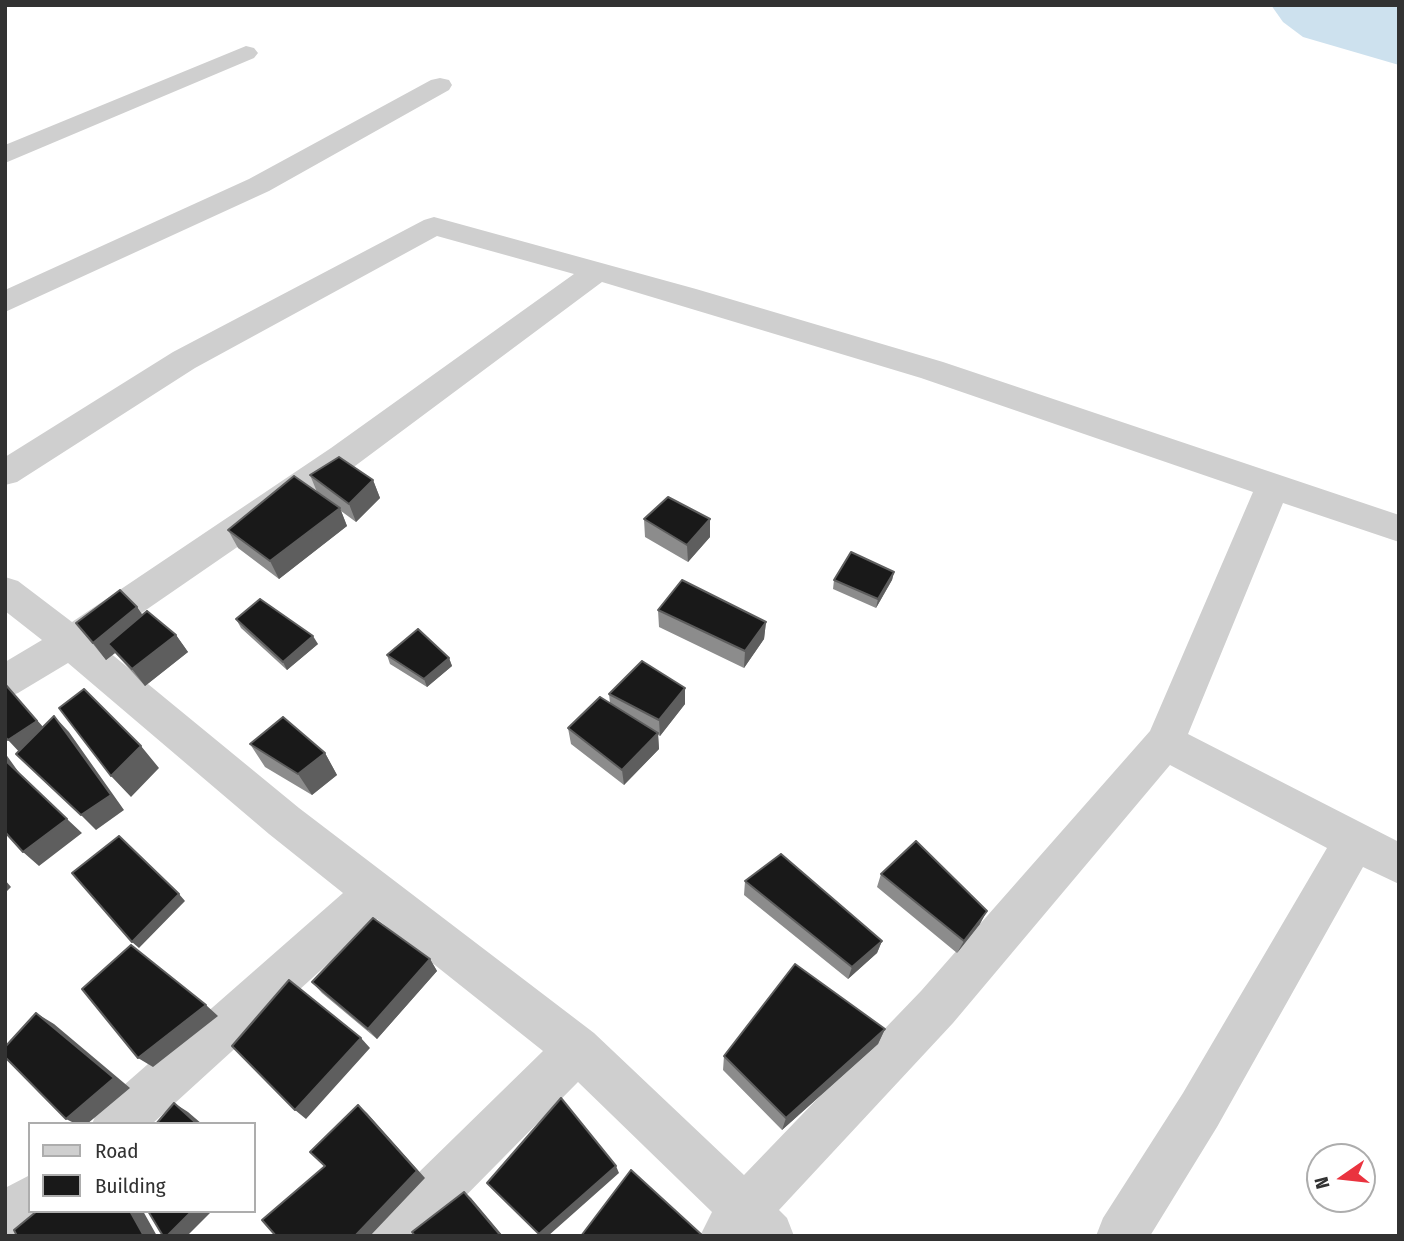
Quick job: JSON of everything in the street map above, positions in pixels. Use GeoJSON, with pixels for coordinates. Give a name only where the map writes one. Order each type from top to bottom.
{"type":"FeatureCollection","features":[{"type":"Feature","properties":{"kind":"street"},"geometry":{"type":"LineString","coordinates":[[5,155],[246,53]]}},
{"type":"Feature","properties":{"kind":"street"},"geometry":{"type":"LineString","coordinates":[[5,302],[259,185],[440,85]]}},
{"type":"Feature","properties":{"kind":"street"},"geometry":{"type":"LineString","coordinates":[[5,473],[184,360],[434,226],[686,296],[932,370],[1399,529]]}},
{"type":"Feature","properties":{"kind":"street"},"geometry":{"type":"LineString","coordinates":[[5,682],[71,642],[343,457],[596,272]]}},
{"type":"Feature","properties":{"kind":"street"},"geometry":{"type":"LineString","coordinates":[[5,591],[71,642],[284,821],[578,1049],[746,1227],[1165,743],[1273,486]]}},
{"type":"Feature","properties":{"kind":"street"},"geometry":{"type":"LineString","coordinates":[[1165,743],[1355,840],[1398,859]]}},
{"type":"Feature","properties":{"kind":"street"},"geometry":{"type":"LineString","coordinates":[[1121,1236],[1200,1110],[1355,840]]}},
{"type":"Feature","properties":{"kind":"street"},"geometry":{"type":"LineString","coordinates":[[118,1122],[376,892]]}},
{"type":"Feature","properties":{"kind":"street"},"geometry":{"type":"LineString","coordinates":[[390,1236],[578,1049]]}},
{"type":"Feature","properties":{"kind":"water"},"geometry":{"type":"Polygon","coordinates":[[[1271,5],[1399,5],[1399,65],[1303,37],[1283,22],[1271,5]]]}},
{"type":"Feature","properties":{"kind":"building"},"geometry":{"type":"Polygon","coordinates":[[[339,457],[373,480],[349,504],[310,475],[339,457]]]}},
{"type":"Feature","properties":{"kind":"building"},"geometry":{"type":"Polygon","coordinates":[[[294,476],[340,508],[270,561],[228,530],[294,476]]]}},
{"type":"Feature","properties":{"kind":"building"},"geometry":{"type":"Polygon","coordinates":[[[668,497],[710,519],[687,545],[644,519],[668,497]]]}},
{"type":"Feature","properties":{"kind":"building"},"geometry":{"type":"Polygon","coordinates":[[[851,552],[894,572],[878,599],[834,580],[851,552]]]}},
{"type":"Feature","properties":{"kind":"building"},"geometry":{"type":"Polygon","coordinates":[[[682,580],[766,622],[745,651],[658,610],[682,580]]]}},
{"type":"Feature","properties":{"kind":"building"},"geometry":{"type":"Polygon","coordinates":[[[120,590],[137,607],[93,643],[76,623],[120,590]]]}},
{"type":"Feature","properties":{"kind":"building"},"geometry":{"type":"Polygon","coordinates":[[[260,599],[313,636],[283,662],[236,619],[260,599]]]}},
{"type":"Feature","properties":{"kind":"building"},"geometry":{"type":"Polygon","coordinates":[[[147,611],[176,635],[132,669],[108,644],[147,611]]]}},
{"type":"Feature","properties":{"kind":"building"},"geometry":{"type":"Polygon","coordinates":[[[418,629],[449,658],[424,679],[387,655],[418,629]]]}},
{"type":"Feature","properties":{"kind":"building"},"geometry":{"type":"Polygon","coordinates":[[[642,661],[685,688],[659,720],[609,694],[642,661]]]}},
{"type":"Feature","properties":{"kind":"building"},"geometry":{"type":"Polygon","coordinates":[[[5,684],[37,721],[8,740],[5,737],[5,684]]]}},
{"type":"Feature","properties":{"kind":"building"},"geometry":{"type":"Polygon","coordinates":[[[84,689],[141,746],[111,776],[59,708],[84,689]]]}},
{"type":"Feature","properties":{"kind":"building"},"geometry":{"type":"Polygon","coordinates":[[[600,697],[658,733],[622,770],[568,728],[600,697]]]}},
{"type":"Feature","properties":{"kind":"building"},"geometry":{"type":"Polygon","coordinates":[[[54,716],[111,795],[81,815],[16,754],[54,716]]]}},
{"type":"Feature","properties":{"kind":"building"},"geometry":{"type":"Polygon","coordinates":[[[283,717],[325,753],[298,774],[250,744],[283,717]]]}},
{"type":"Feature","properties":{"kind":"building"},"geometry":{"type":"Polygon","coordinates":[[[5,760],[67,819],[23,852],[5,832],[5,760]]]}},
{"type":"Feature","properties":{"kind":"building"},"geometry":{"type":"Polygon","coordinates":[[[119,836],[179,894],[132,942],[72,873],[119,836]]]}},
{"type":"Feature","properties":{"kind":"building"},"geometry":{"type":"Polygon","coordinates":[[[916,841],[987,911],[964,941],[881,874],[916,841]]]}},
{"type":"Feature","properties":{"kind":"building"},"geometry":{"type":"Polygon","coordinates":[[[781,854],[882,941],[852,967],[745,881],[781,854]]]}},
{"type":"Feature","properties":{"kind":"building"},"geometry":{"type":"Polygon","coordinates":[[[373,918],[430,959],[368,1029],[312,982],[373,918]]]}},
{"type":"Feature","properties":{"kind":"building"},"geometry":{"type":"Polygon","coordinates":[[[131,945],[206,1005],[138,1058],[82,989],[131,945]]]}},
{"type":"Feature","properties":{"kind":"building"},"geometry":{"type":"Polygon","coordinates":[[[795,964],[885,1029],[786,1118],[724,1056],[795,964]]]}},
{"type":"Feature","properties":{"kind":"building"},"geometry":{"type":"Polygon","coordinates":[[[289,980],[361,1038],[295,1110],[232,1046],[289,980]]]}},
{"type":"Feature","properties":{"kind":"building"},"geometry":{"type":"Polygon","coordinates":[[[36,1013],[114,1078],[66,1119],[5,1057],[5,1047],[36,1013]]]}},
{"type":"Feature","properties":{"kind":"building"},"geometry":{"type":"Polygon","coordinates":[[[561,1098],[616,1166],[539,1234],[487,1183],[561,1098]]]}},
{"type":"Feature","properties":{"kind":"building"},"geometry":{"type":"Polygon","coordinates":[[[174,1103],[195,1122],[158,1122],[174,1103]]]}},
{"type":"Feature","properties":{"kind":"building"},"geometry":{"type":"Polygon","coordinates":[[[358,1105],[417,1171],[355,1236],[276,1236],[262,1220],[325,1166],[310,1152],[358,1105]]]}},
{"type":"Feature","properties":{"kind":"building"},"geometry":{"type":"Polygon","coordinates":[[[631,1170],[703,1236],[581,1236],[631,1170]]]}},
{"type":"Feature","properties":{"kind":"building"},"geometry":{"type":"Polygon","coordinates":[[[464,1192],[501,1236],[415,1236],[412,1232],[464,1192]]]}},
{"type":"Feature","properties":{"kind":"building"},"geometry":{"type":"Polygon","coordinates":[[[35,1213],[131,1213],[144,1236],[17,1236],[14,1230],[35,1213]]]}},
{"type":"Feature","properties":{"kind":"building"},"geometry":{"type":"Polygon","coordinates":[[[149,1213],[190,1213],[167,1236],[163,1236],[149,1213]]]}}]}
